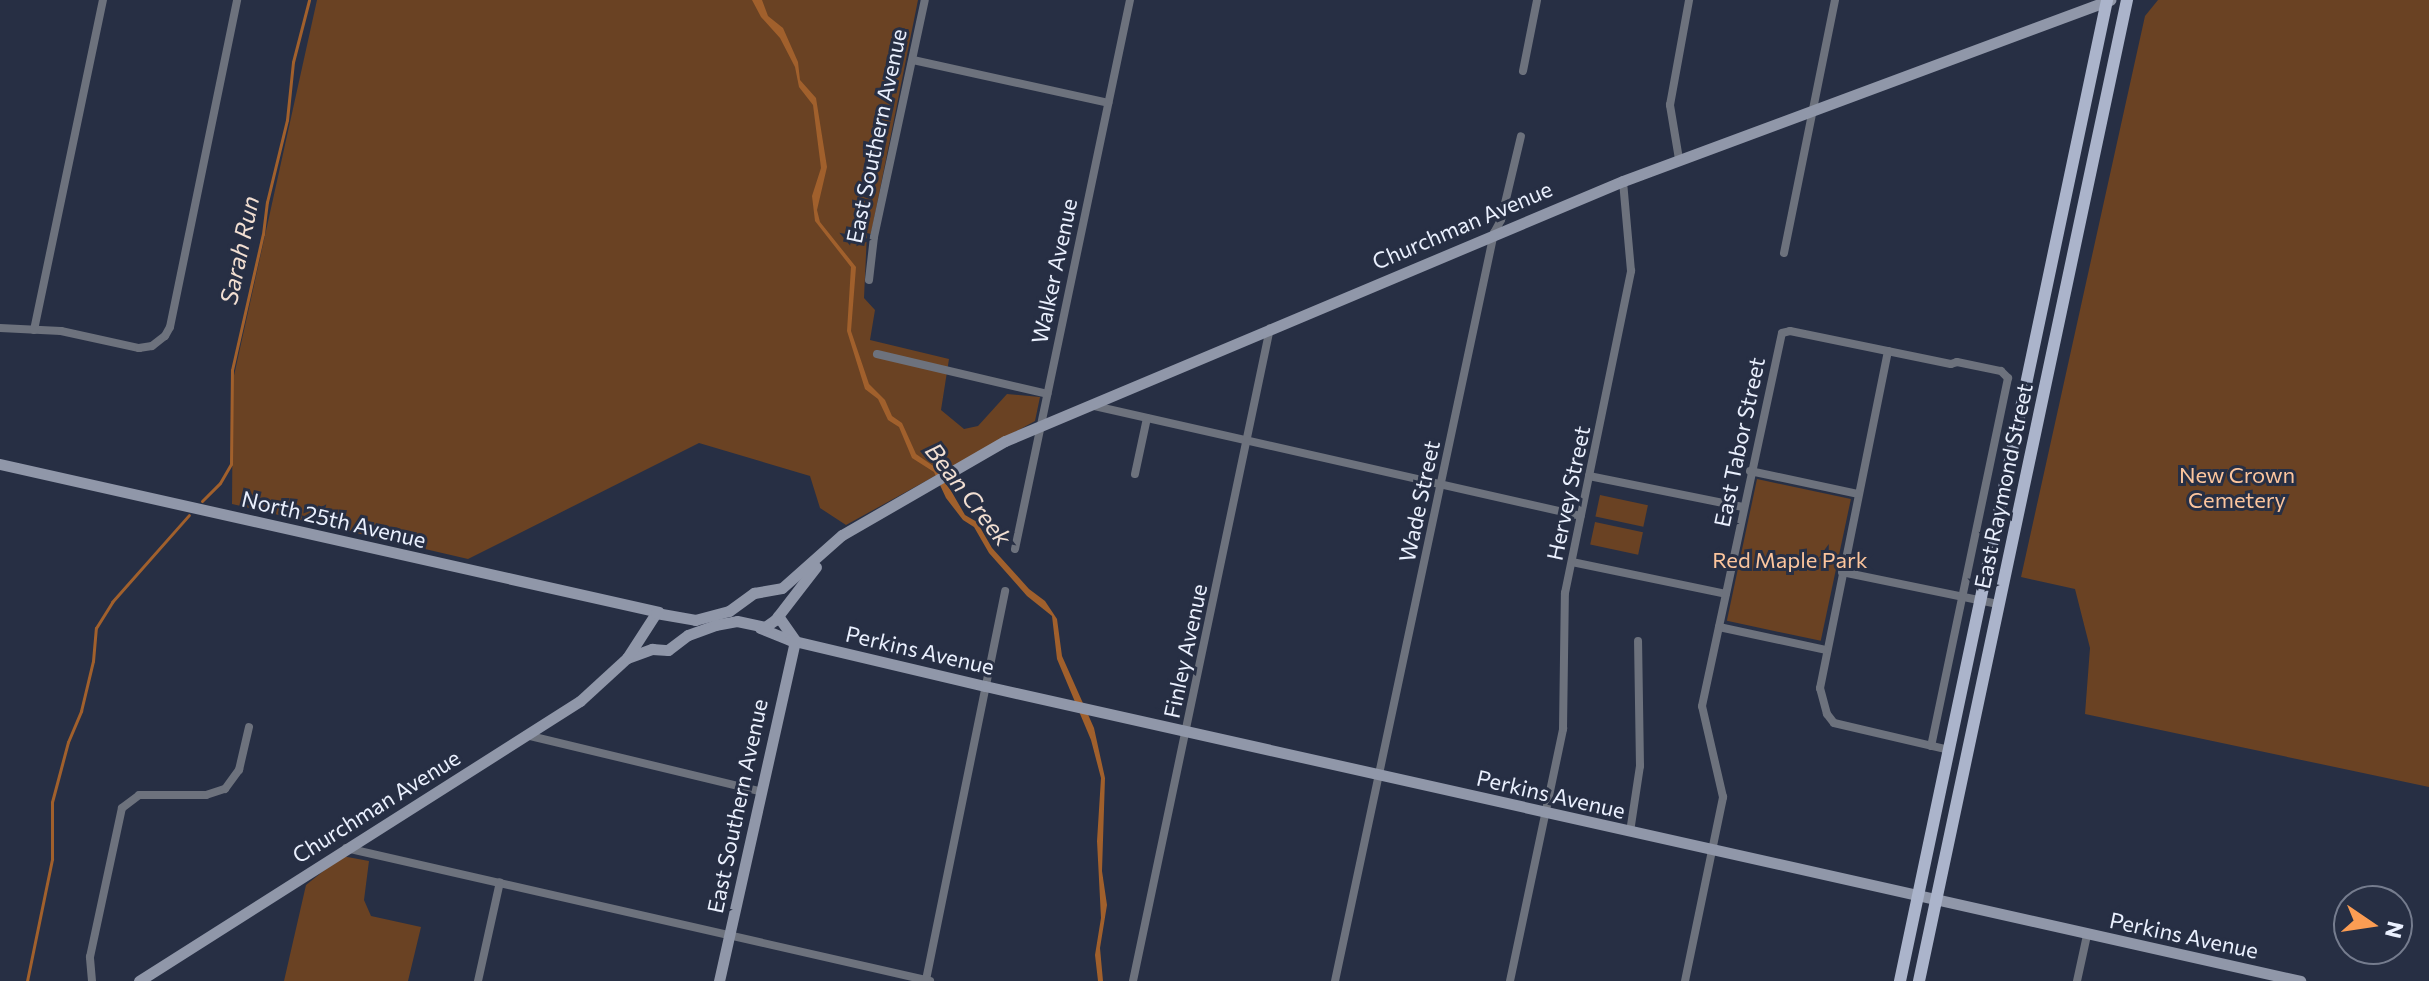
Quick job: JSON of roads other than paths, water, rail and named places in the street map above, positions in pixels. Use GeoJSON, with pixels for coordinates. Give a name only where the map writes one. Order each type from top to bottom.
{"type":"FeatureCollection","features":[{"type":"Feature","properties":{"kind":"main road","name":"East Raymond Street"},"geometry":{"type":"LineString","coordinates":[[1919,981],[2127,0]]}},
{"type":"Feature","properties":{"kind":"main road","name":"East Raymond Street"},"geometry":{"type":"LineString","coordinates":[[1900,981],[2108,1]]}},
{"type":"Feature","properties":{"kind":"street"},"geometry":{"type":"LineString","coordinates":[[34,330],[103,0]]}},
{"type":"Feature","properties":{"kind":"street"},"geometry":{"type":"LineString","coordinates":[[0,328],[68,332],[136,348],[157,343],[170,327],[237,0]]}},
{"type":"Feature","properties":{"kind":"street","name":"East Southern Avenue"},"geometry":{"type":"LineString","coordinates":[[869,280],[874,237],[925,0]]}},
{"type":"Feature","properties":{"kind":"street","name":"Walker Avenue"},"geometry":{"type":"LineString","coordinates":[[1015,549],[1130,0]]}},
{"type":"Feature","properties":{"kind":"street"},"geometry":{"type":"LineString","coordinates":[[1523,71],[1537,0]]}},
{"type":"Feature","properties":{"kind":"street"},"geometry":{"type":"LineString","coordinates":[[1679,159],[1670,105],[1689,0]]}},
{"type":"Feature","properties":{"kind":"street"},"geometry":{"type":"LineString","coordinates":[[1784,253],[1835,0]]}},
{"type":"Feature","properties":{"kind":"street","name":"Churchman Avenue"},"geometry":{"type":"LineString","coordinates":[[139,981],[601,686],[627,658],[643,628],[659,612],[695,620],[741,605],[754,593],[782,588],[829,545],[947,472],[1040,426],[1623,181],[2108,1]]}},
{"type":"Feature","properties":{"kind":"street"},"geometry":{"type":"LineString","coordinates":[[913,60],[1108,103]]}},
{"type":"Feature","properties":{"kind":"street","name":"Wade Street"},"geometry":{"type":"LineString","coordinates":[[1335,981],[1494,233],[1501,220],[1521,136]]}},
{"type":"Feature","properties":{"kind":"street","name":"Hervey Street"},"geometry":{"type":"LineString","coordinates":[[1510,981],[1563,729],[1563,614],[1631,271],[1623,181]]}},
{"type":"Feature","properties":{"kind":"street","name":"Finley Avenue"},"geometry":{"type":"LineString","coordinates":[[1133,981],[1270,328]]}},
{"type":"Feature","properties":{"kind":"street","name":"East Tabor Street"},"geometry":{"type":"LineString","coordinates":[[1685,981],[1724,786],[1702,706],[1782,333],[1790,331],[1888,351]]}},
{"type":"Feature","properties":{"kind":"street"},"geometry":{"type":"LineString","coordinates":[[1931,746],[2006,375],[1957,362],[1951,364],[1888,351],[1820,688],[1829,720],[1841,727],[1949,750]]}},
{"type":"Feature","properties":{"kind":"street"},"geometry":{"type":"LineString","coordinates":[[877,354],[1047,394]]}},
{"type":"Feature","properties":{"kind":"street"},"geometry":{"type":"LineString","coordinates":[[1088,405],[1581,516]]}},
{"type":"Feature","properties":{"kind":"street"},"geometry":{"type":"LineString","coordinates":[[1135,474],[1147,418]]}},
{"type":"Feature","properties":{"kind":"street","name":"North 25th Avenue"},"geometry":{"type":"LineString","coordinates":[[0,464],[659,612]]}},
{"type":"Feature","properties":{"kind":"street"},"geometry":{"type":"LineString","coordinates":[[1750,471],[1858,494]]}},
{"type":"Feature","properties":{"kind":"street"},"geometry":{"type":"LineString","coordinates":[[1589,476],[1743,507]]}},
{"type":"Feature","properties":{"kind":"street","name":"Churchman Avenue"},"geometry":{"type":"LineString","coordinates":[[760,628],[779,614],[811,571],[850,534]]}},
{"type":"Feature","properties":{"kind":"street"},"geometry":{"type":"LineString","coordinates":[[1572,562],[1726,594]]}},
{"type":"Feature","properties":{"kind":"street"},"geometry":{"type":"LineString","coordinates":[[1842,572],[1998,604]]}},
{"type":"Feature","properties":{"kind":"street"},"geometry":{"type":"LineString","coordinates":[[345,848],[928,980],[1005,591]]}},
{"type":"Feature","properties":{"kind":"street"},"geometry":{"type":"LineString","coordinates":[[765,592],[776,599],[779,614],[795,640]]}},
{"type":"Feature","properties":{"kind":"street"},"geometry":{"type":"LineString","coordinates":[[741,605],[747,623]]}},
{"type":"Feature","properties":{"kind":"street"},"geometry":{"type":"LineString","coordinates":[[627,658],[658,649],[672,649],[688,635],[715,625],[747,623],[760,628]]}},
{"type":"Feature","properties":{"kind":"street"},"geometry":{"type":"LineString","coordinates":[[1719,627],[1826,650]]}},
{"type":"Feature","properties":{"kind":"street"},"geometry":{"type":"LineString","coordinates":[[643,628],[647,641],[658,649]]}},
{"type":"Feature","properties":{"kind":"street","name":"Perkins Avenue"},"geometry":{"type":"LineString","coordinates":[[760,628],[795,640],[985,686],[2300,981]]}},
{"type":"Feature","properties":{"kind":"street","name":"East Southern Avenue"},"geometry":{"type":"LineString","coordinates":[[719,981],[795,640]]}},
{"type":"Feature","properties":{"kind":"street"},"geometry":{"type":"LineString","coordinates":[[1630,832],[1640,766],[1638,641]]}},
{"type":"Feature","properties":{"kind":"street"},"geometry":{"type":"LineString","coordinates":[[92,981],[90,957],[122,808],[139,795],[206,795],[225,789],[241,766],[249,727]]}},
{"type":"Feature","properties":{"kind":"street"},"geometry":{"type":"LineString","coordinates":[[526,735],[759,791]]}},
{"type":"Feature","properties":{"kind":"street"},"geometry":{"type":"LineString","coordinates":[[478,981],[500,882]]}},
{"type":"Feature","properties":{"kind":"street"},"geometry":{"type":"LineString","coordinates":[[2077,981],[2087,935]]}},
{"type":"Feature","properties":{"kind":"waterway","name":"Sarah Run"},"geometry":{"type":"LineString","coordinates":[[202,501],[220,483],[231,464],[232,370],[287,120],[293,62],[309,0]]}},
{"type":"Feature","properties":{"kind":"waterway"},"geometry":{"type":"LineString","coordinates":[[27,981],[52,859],[52,802],[68,742],[81,711],[93,661],[96,628],[112,602],[189,515]]}},
{"type":"Feature","properties":{"kind":"park label","name":"New Crown Cemetery"},"geometry":{"type":"Point","coordinates":[2237,486]}},
{"type":"Feature","properties":{"kind":"park label","name":"Red Maple Park"},"geometry":{"type":"Point","coordinates":[1790,560]}},
{"type":"Feature","properties":{"kind":"water label","name":"Bean Creek"},"geometry":{"type":"Point","coordinates":[969,494]}}]}
